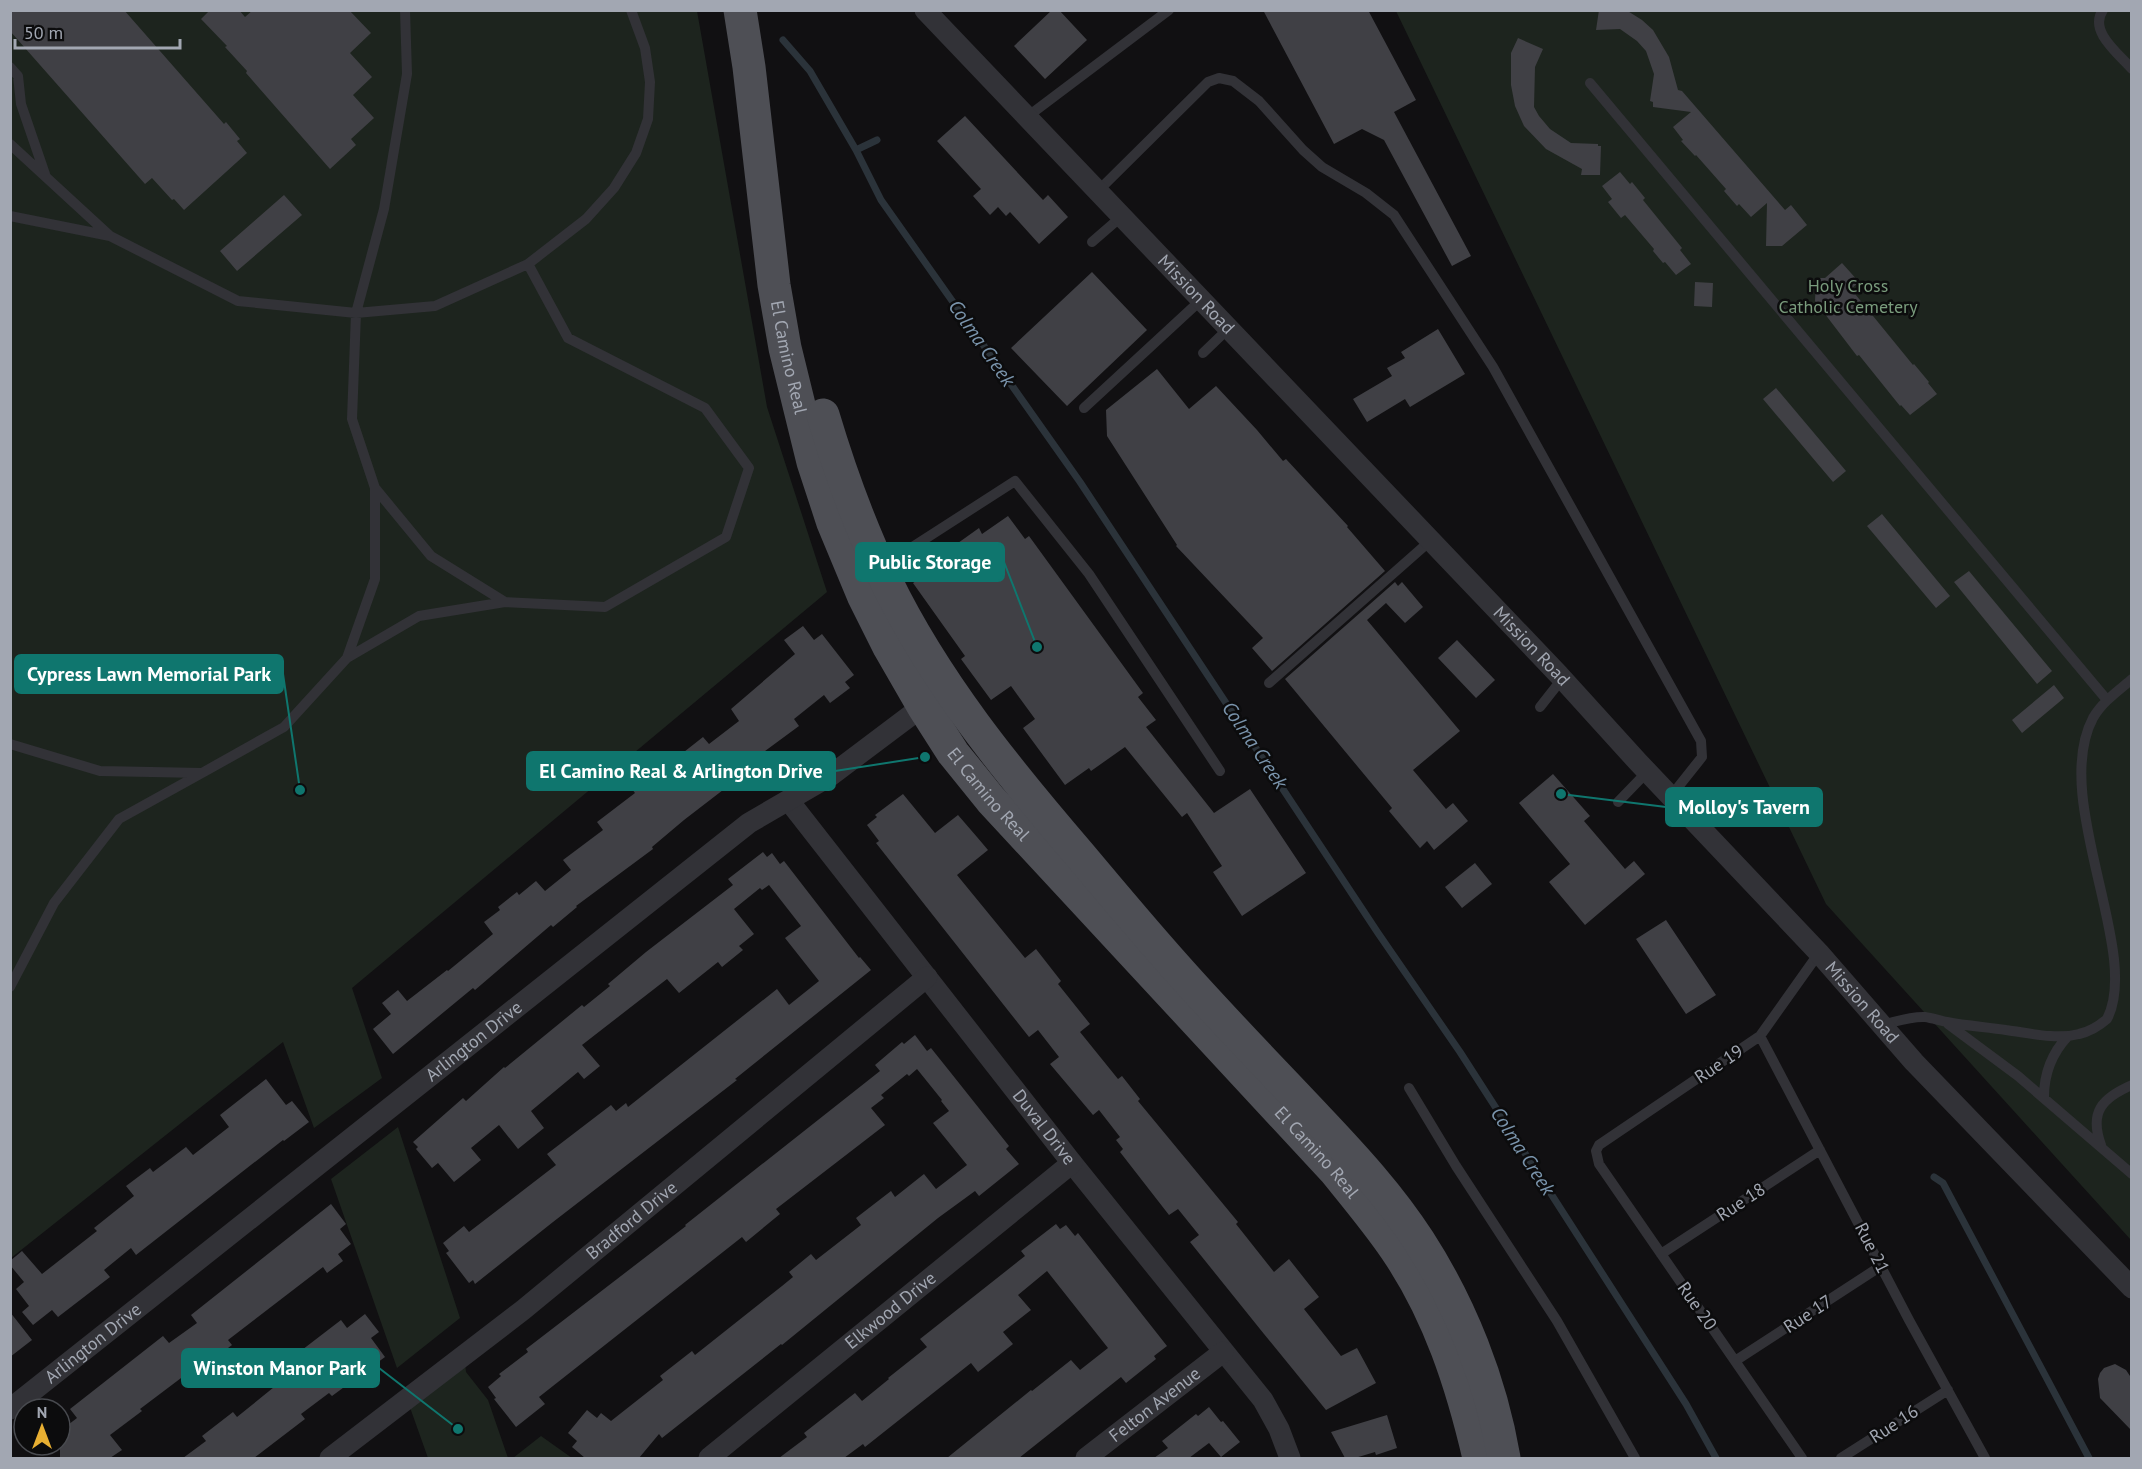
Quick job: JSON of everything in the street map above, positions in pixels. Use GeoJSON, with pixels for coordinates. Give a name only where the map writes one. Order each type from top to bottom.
{"type":"FeatureCollection","features":[{"type":"Feature","properties":{"kind":"main road","name":"El Camino Real"},"geometry":{"type":"LineString","coordinates":[[740,10],[749,67],[774,285],[785,348],[813,462],[837,534],[863,595],[936,696],[980,735],[1175,966],[1354,1158],[1389,1199],[1419,1240],[1447,1289],[1477,1359],[1491,1402],[1504,1458]]}},
{"type":"Feature","properties":{"kind":"main road","name":"El Camino Real"},"geometry":{"type":"LineString","coordinates":[[763,10],[788,234],[806,344],[818,396],[855,512],[880,567],[922,645],[953,753],[991,800],[1334,1170],[1368,1211],[1397,1251],[1438,1327],[1468,1410],[1479,1458]]}},
{"type":"Feature","properties":{"kind":"street","name":"Mission Road"},"geometry":{"type":"LineString","coordinates":[[926,10],[1562,679],[1819,953],[1854,991],[1880,1025],[1947,1097],[2132,1288]]}},
{"type":"Feature","properties":{"kind":"street","name":"Arlington Drive"},"geometry":{"type":"LineString","coordinates":[[10,1409],[749,823],[830,776],[936,696]]}},
{"type":"Feature","properties":{"kind":"street","name":"Duval Drive"},"geometry":{"type":"LineString","coordinates":[[789,801],[1072,1163],[1263,1400],[1279,1429],[1290,1458]]}},
{"type":"Feature","properties":{"kind":"street","name":"Bradford Drive"},"geometry":{"type":"LineString","coordinates":[[330,1458],[523,1310],[927,977]]}},
{"type":"Feature","properties":{"kind":"street","name":"Elkwood Drive"},"geometry":{"type":"LineString","coordinates":[[710,1458],[1072,1163]]}},
{"type":"Feature","properties":{"kind":"street","name":"Felton Avenue"},"geometry":{"type":"LineString","coordinates":[[1086,1458],[1223,1352]]}},
{"type":"Feature","properties":{"kind":"lane"},"geometry":{"type":"LineString","coordinates":[[347,657],[375,579],[375,488],[351,419],[356,313],[384,208],[407,74],[405,10]]}},
{"type":"Feature","properties":{"kind":"lane"},"geometry":{"type":"LineString","coordinates":[[10,216],[110,236],[238,301],[356,313],[435,306],[528,264],[586,219],[614,188],[636,153],[648,119],[650,82],[645,48],[631,10]]}},
{"type":"Feature","properties":{"kind":"lane"},"geometry":{"type":"LineString","coordinates":[[1027,117],[1169,10]]}},
{"type":"Feature","properties":{"kind":"lane"},"geometry":{"type":"LineString","coordinates":[[2103,10],[2098,19],[2099,30],[2132,69]]}},
{"type":"Feature","properties":{"kind":"lane"},"geometry":{"type":"LineString","coordinates":[[10,67],[18,76],[21,104],[46,177]]}},
{"type":"Feature","properties":{"kind":"lane"},"geometry":{"type":"LineString","coordinates":[[1098,191],[1208,82],[1219,78],[1233,81],[1259,101],[1303,150],[1322,167],[1366,193],[1394,216],[1493,367],[1701,741],[1702,757],[1671,796]]}},
{"type":"Feature","properties":{"kind":"lane"},"geometry":{"type":"LineString","coordinates":[[1590,83],[2107,700]]}},
{"type":"Feature","properties":{"kind":"lane"},"geometry":{"type":"LineString","coordinates":[[10,144],[110,236]]}},
{"type":"Feature","properties":{"kind":"lane"},"geometry":{"type":"LineString","coordinates":[[1092,242],[1122,216]]}},
{"type":"Feature","properties":{"kind":"lane"},"geometry":{"type":"LineString","coordinates":[[10,987],[54,903],[119,819],[284,727],[347,657],[419,616],[505,602],[605,607],[726,537],[749,468],[705,408],[568,338],[528,264]]}},
{"type":"Feature","properties":{"kind":"lane"},"geometry":{"type":"LineString","coordinates":[[1084,408],[1202,300]]}},
{"type":"Feature","properties":{"kind":"lane"},"geometry":{"type":"LineString","coordinates":[[1203,353],[1229,328]]}},
{"type":"Feature","properties":{"kind":"lane"},"geometry":{"type":"LineString","coordinates":[[880,567],[1016,482],[1089,574],[1220,771]]}},
{"type":"Feature","properties":{"kind":"lane"},"geometry":{"type":"LineString","coordinates":[[375,488],[430,556],[505,602]]}},
{"type":"Feature","properties":{"kind":"lane"},"geometry":{"type":"LineString","coordinates":[[1269,683],[1430,540]]}},
{"type":"Feature","properties":{"kind":"lane"},"geometry":{"type":"LineString","coordinates":[[1540,707],[1562,679]]}},
{"type":"Feature","properties":{"kind":"lane"},"geometry":{"type":"LineString","coordinates":[[2101,838],[2088,787],[2085,752],[2090,725],[2107,700],[2132,679]]}},
{"type":"Feature","properties":{"kind":"lane"},"geometry":{"type":"LineString","coordinates":[[10,744],[100,771],[202,773]]}},
{"type":"Feature","properties":{"kind":"lane"},"geometry":{"type":"LineString","coordinates":[[1618,802],[1647,772]]}},
{"type":"Feature","properties":{"kind":"lane","name":"Rue 19"},"geometry":{"type":"LineString","coordinates":[[1596,1151],[1599,1145],[1760,1036],[1819,953]]}},
{"type":"Feature","properties":{"kind":"lane"},"geometry":{"type":"LineString","coordinates":[[1880,1025],[1916,1017],[1935,1018],[1945,1022],[2068,1036],[2079,1034],[2106,1020],[2118,1007],[2127,983]]}},
{"type":"Feature","properties":{"kind":"lane"},"geometry":{"type":"LineString","coordinates":[[1945,1022],[2044,1097],[2132,1174]]}},
{"type":"Feature","properties":{"kind":"lane","name":"Rue 21"},"geometry":{"type":"LineString","coordinates":[[1760,1036],[1985,1458]]}},
{"type":"Feature","properties":{"kind":"lane"},"geometry":{"type":"LineString","coordinates":[[2044,1097],[2044,1084],[2050,1063],[2060,1044],[2068,1036]]}},
{"type":"Feature","properties":{"kind":"lane"},"geometry":{"type":"LineString","coordinates":[[2102,1148],[2096,1131],[2100,1109],[2111,1095],[2132,1085]]}},
{"type":"Feature","properties":{"kind":"lane"},"geometry":{"type":"LineString","coordinates":[[1409,1088],[1456,1166],[1557,1321],[1635,1458]]}},
{"type":"Feature","properties":{"kind":"lane","name":"Rue 18"},"geometry":{"type":"LineString","coordinates":[[1661,1254],[1820,1150]]}},
{"type":"Feature","properties":{"kind":"lane","name":"Rue 20"},"geometry":{"type":"LineString","coordinates":[[1596,1151],[1599,1164],[1802,1458]]}},
{"type":"Feature","properties":{"kind":"lane","name":"Rue 17"},"geometry":{"type":"LineString","coordinates":[[1735,1361],[1881,1266]]}},
{"type":"Feature","properties":{"kind":"lane","name":"Rue 16"},"geometry":{"type":"LineString","coordinates":[[1841,1458],[1948,1390]]}},
{"type":"Feature","properties":{"kind":"green space"},"geometry":{"type":"Polygon","coordinates":[[[11,11],[697,11],[767,407],[827,592],[352,988],[382,1078],[314,1128],[283,1042],[11,1258],[11,11]]]}},
{"type":"Feature","properties":{"kind":"green space","name":"Holy Cross Catholic Cemetery"},"geometry":{"type":"Polygon","coordinates":[[[1396,11],[2131,11],[2131,1240],[1826,904],[1396,11]]]}},
{"type":"Feature","properties":{"kind":"green space"},"geometry":{"type":"Polygon","coordinates":[[[398,1127],[460,1318],[397,1368],[331,1179],[398,1127]]]}},
{"type":"Feature","properties":{"kind":"green space"},"geometry":{"type":"Polygon","coordinates":[[[464,1356],[466,1372],[488,1400],[508,1458],[428,1458],[407,1399],[464,1356]]]}},
{"type":"Feature","properties":{"kind":"green space"},"geometry":{"type":"Polygon","coordinates":[[[541,1436],[572,1458],[513,1458],[541,1436]]]}},
{"type":"Feature","properties":{"kind":"building"},"geometry":{"type":"Polygon","coordinates":[[[10,10],[124,10],[224,124],[226,122],[240,139],[237,141],[247,153],[184,210],[152,178],[145,184],[10,31],[10,10]]]}},
{"type":"Feature","properties":{"kind":"building"},"geometry":{"type":"Polygon","coordinates":[[[210,10],[239,10],[245,17],[253,10],[349,10],[371,33],[350,53],[372,77],[353,95],[374,118],[351,139],[356,145],[330,169],[246,73],[247,71],[225,47],[227,46],[201,19],[210,10]]]}},
{"type":"Feature","properties":{"kind":"building"},"geometry":{"type":"Polygon","coordinates":[[[1052,10],[1059,10],[1087,40],[1045,79],[1014,46],[1052,10]]]}},
{"type":"Feature","properties":{"kind":"building"},"geometry":{"type":"Polygon","coordinates":[[[1263,10],[1368,10],[1416,100],[1394,112],[1471,256],[1452,266],[1384,140],[1362,129],[1334,144],[1263,10]]]}},
{"type":"Feature","properties":{"kind":"building"},"geometry":{"type":"Polygon","coordinates":[[[1599,10],[1626,10],[1653,30],[1669,57],[1678,90],[1682,91],[1785,210],[1791,205],[1807,225],[1782,246],[1766,246],[1767,203],[1751,217],[1739,204],[1737,206],[1724,191],[1726,189],[1681,141],[1683,140],[1673,127],[1691,112],[1653,107],[1653,102],[1650,101],[1654,74],[1646,51],[1637,41],[1620,29],[1596,30],[1599,10]]]}},
{"type":"Feature","properties":{"kind":"building"},"geometry":{"type":"Polygon","coordinates":[[[1518,38],[1543,49],[1535,67],[1534,107],[1539,116],[1550,129],[1571,143],[1601,146],[1600,175],[1581,175],[1582,169],[1546,149],[1524,126],[1515,106],[1511,85],[1511,53],[1518,38]]]}},
{"type":"Feature","properties":{"kind":"building"},"geometry":{"type":"Polygon","coordinates":[[[965,116],[1043,200],[1048,195],[1068,217],[1039,244],[1010,212],[1006,216],[998,207],[990,215],[973,196],[981,189],[937,141],[965,116]]]}},
{"type":"Feature","properties":{"kind":"building"},"geometry":{"type":"Polygon","coordinates":[[[1620,172],[1645,198],[1643,200],[1682,248],[1680,250],[1691,264],[1676,275],[1665,262],[1663,263],[1625,215],[1621,218],[1608,202],[1612,199],[1602,186],[1620,172]]]}},
{"type":"Feature","properties":{"kind":"building"},"geometry":{"type":"Polygon","coordinates":[[[284,195],[302,215],[237,271],[220,251],[284,195]]]}},
{"type":"Feature","properties":{"kind":"building"},"geometry":{"type":"Polygon","coordinates":[[[1842,263],[1859,282],[1851,289],[1937,394],[1910,415],[1859,355],[1857,356],[1815,301],[1816,278],[1825,278],[1842,263]]]}},
{"type":"Feature","properties":{"kind":"building"},"geometry":{"type":"Polygon","coordinates":[[[1092,272],[1147,330],[1067,406],[1011,348],[1092,272]]]}},
{"type":"Feature","properties":{"kind":"building"},"geometry":{"type":"Polygon","coordinates":[[[1695,282],[1713,283],[1712,307],[1694,306],[1695,282]]]}},
{"type":"Feature","properties":{"kind":"building"},"geometry":{"type":"Polygon","coordinates":[[[1438,329],[1465,374],[1410,407],[1405,399],[1367,422],[1353,399],[1392,376],[1387,368],[1405,358],[1401,352],[1438,329]]]}},
{"type":"Feature","properties":{"kind":"building"},"geometry":{"type":"Polygon","coordinates":[[[1157,369],[1189,409],[1216,386],[1283,461],[1286,459],[1348,526],[1385,571],[1272,671],[1252,648],[1263,638],[1176,546],[1107,436],[1106,410],[1157,369]]]}},
{"type":"Feature","properties":{"kind":"building"},"geometry":{"type":"Polygon","coordinates":[[[1776,388],[1846,471],[1833,482],[1763,399],[1776,388]]]}},
{"type":"Feature","properties":{"kind":"building"},"geometry":{"type":"Polygon","coordinates":[[[1882,514],[1950,596],[1936,608],[1867,526],[1882,514]]]}},
{"type":"Feature","properties":{"kind":"building"},"geometry":{"type":"Polygon","coordinates":[[[1008,516],[1025,539],[1029,536],[1143,693],[1138,697],[1156,720],[1146,727],[1214,813],[1250,789],[1306,873],[1242,916],[1213,872],[1222,866],[1187,813],[1182,817],[1125,747],[1091,771],[1089,768],[1065,785],[1023,728],[1035,719],[1011,686],[991,700],[961,659],[965,656],[913,583],[941,563],[937,558],[979,528],[982,534],[1008,516]]]}},
{"type":"Feature","properties":{"kind":"building"},"geometry":{"type":"Polygon","coordinates":[[[1969,571],[2052,671],[2037,684],[1954,582],[1969,571]]]}},
{"type":"Feature","properties":{"kind":"building"},"geometry":{"type":"Polygon","coordinates":[[[1395,582],[1398,586],[1402,582],[1423,607],[1405,623],[1386,603],[1367,620],[1460,731],[1413,770],[1446,809],[1453,803],[1468,821],[1434,850],[1427,841],[1420,848],[1389,811],[1392,808],[1285,679],[1395,582]]]}},
{"type":"Feature","properties":{"kind":"building"},"geometry":{"type":"Polygon","coordinates":[[[803,626],[814,640],[822,634],[854,675],[845,682],[850,688],[830,703],[824,695],[794,719],[799,726],[761,754],[762,756],[735,778],[736,780],[684,820],[652,847],[653,849],[576,906],[553,927],[551,925],[475,990],[473,988],[393,1054],[373,1029],[391,1014],[382,1003],[398,990],[407,1001],[448,971],[493,934],[484,922],[500,910],[498,907],[517,892],[519,895],[536,881],[545,891],[571,870],[563,860],[603,830],[597,822],[635,793],[632,789],[654,772],[656,774],[703,737],[709,744],[739,721],[731,709],[795,654],[784,640],[803,626]]]}},
{"type":"Feature","properties":{"kind":"building"},"geometry":{"type":"Polygon","coordinates":[[[1457,640],[1495,680],[1476,698],[1438,658],[1457,640]]]}},
{"type":"Feature","properties":{"kind":"building"},"geometry":{"type":"Polygon","coordinates":[[[2054,685],[2064,698],[2022,733],[2012,720],[2054,685]]]}},
{"type":"Feature","properties":{"kind":"building"},"geometry":{"type":"Polygon","coordinates":[[[1553,774],[1590,816],[1584,821],[1625,869],[1634,861],[1645,874],[1585,925],[1549,882],[1570,864],[1519,803],[1553,774]]]}},
{"type":"Feature","properties":{"kind":"building"},"geometry":{"type":"Polygon","coordinates":[[[903,794],[935,833],[958,815],[988,850],[957,875],[1025,958],[1036,949],[1061,981],[1058,984],[1090,1024],[1080,1032],[1118,1079],[1122,1076],[1140,1099],[1138,1101],[1238,1222],[1236,1224],[1274,1272],[1289,1259],[1319,1297],[1304,1309],[1341,1356],[1357,1348],[1376,1383],[1326,1410],[1190,1242],[1199,1235],[1178,1209],[1169,1215],[1120,1152],[1123,1149],[1116,1140],[1120,1137],[1099,1110],[1093,1115],[1050,1064],[1059,1057],[1038,1030],[1029,1037],[876,843],[879,841],[867,825],[877,817],[875,815],[903,794]]]}},
{"type":"Feature","properties":{"kind":"building"},"geometry":{"type":"Polygon","coordinates":[[[763,852],[767,857],[772,853],[780,864],[784,861],[859,958],[871,970],[735,1079],[737,1080],[475,1284],[473,1280],[469,1283],[446,1253],[449,1251],[443,1243],[464,1226],[469,1232],[556,1165],[547,1154],[611,1105],[616,1111],[626,1103],[628,1107],[777,989],[789,1005],[819,981],[785,938],[801,926],[769,885],[762,890],[760,888],[734,909],[754,934],[739,946],[743,950],[722,967],[718,962],[679,993],[667,979],[582,1045],[600,1066],[584,1079],[578,1072],[531,1111],[544,1128],[518,1149],[499,1125],[471,1148],[481,1160],[454,1182],[438,1163],[432,1168],[413,1142],[463,1098],[466,1101],[504,1067],[582,1005],[584,1007],[610,986],[608,984],[646,952],[733,885],[728,879],[763,852]]]}},
{"type":"Feature","properties":{"kind":"building"},"geometry":{"type":"Polygon","coordinates":[[[1475,863],[1492,884],[1462,908],[1445,887],[1475,863]]]}},
{"type":"Feature","properties":{"kind":"building"},"geometry":{"type":"Polygon","coordinates":[[[1666,920],[1716,995],[1686,1014],[1636,939],[1666,920]]]}},
{"type":"Feature","properties":{"kind":"building"},"geometry":{"type":"Polygon","coordinates":[[[915,1035],[927,1051],[931,1048],[1009,1146],[1006,1149],[1019,1164],[979,1196],[975,1191],[938,1218],[782,1345],[662,1438],[659,1434],[639,1458],[585,1458],[572,1447],[577,1441],[568,1433],[587,1410],[597,1418],[601,1413],[611,1421],[663,1380],[660,1376],[692,1351],[695,1355],[793,1277],[789,1272],[811,1254],[816,1260],[861,1225],[856,1218],[891,1191],[895,1197],[924,1174],[936,1189],[967,1165],[933,1123],[949,1111],[942,1100],[917,1069],[909,1076],[907,1074],[881,1095],[884,1098],[871,1108],[885,1125],[776,1209],[780,1214],[746,1242],[742,1237],[539,1397],[545,1404],[516,1427],[494,1399],[496,1398],[488,1387],[501,1376],[499,1374],[528,1352],[526,1349],[686,1226],[880,1071],[875,1065],[902,1042],[904,1044],[915,1035]]]}},
{"type":"Feature","properties":{"kind":"building"},"geometry":{"type":"Polygon","coordinates":[[[266,1079],[286,1105],[292,1101],[309,1122],[136,1255],[131,1248],[104,1270],[110,1277],[58,1317],[52,1310],[33,1325],[22,1312],[29,1306],[16,1289],[24,1282],[10,1265],[10,1261],[22,1251],[42,1274],[97,1231],[94,1228],[134,1196],[126,1186],[150,1168],[153,1172],[186,1147],[193,1155],[229,1127],[220,1115],[266,1079]]]}},
{"type":"Feature","properties":{"kind":"building"},"geometry":{"type":"Polygon","coordinates":[[[331,1204],[346,1224],[340,1229],[351,1244],[338,1254],[343,1261],[327,1273],[323,1267],[228,1340],[232,1345],[208,1363],[207,1360],[197,1366],[140,1409],[142,1411],[110,1435],[122,1450],[110,1458],[60,1458],[72,1457],[72,1422],[77,1418],[72,1407],[163,1336],[169,1343],[197,1323],[191,1315],[331,1204]]]}},
{"type":"Feature","properties":{"kind":"building"},"geometry":{"type":"Polygon","coordinates":[[[1056,1224],[1060,1229],[1066,1225],[1075,1236],[1078,1233],[1167,1346],[1154,1356],[1156,1359],[1126,1383],[1121,1377],[1019,1458],[947,1458],[1071,1360],[1080,1370],[1108,1348],[1047,1271],[1018,1295],[1031,1310],[1003,1332],[1013,1344],[978,1372],[971,1363],[865,1447],[863,1444],[844,1458],[779,1458],[807,1437],[804,1433],[855,1393],[862,1401],[927,1347],[920,1339],[1025,1256],[1021,1251],[1056,1224]]]}},
{"type":"Feature","properties":{"kind":"building"},"geometry":{"type":"Polygon","coordinates":[[[10,1312],[32,1340],[10,1357],[10,1312]]]}},
{"type":"Feature","properties":{"kind":"building"},"geometry":{"type":"Polygon","coordinates":[[[365,1314],[379,1332],[371,1338],[385,1357],[332,1396],[329,1393],[301,1414],[305,1419],[254,1458],[183,1458],[206,1441],[202,1436],[233,1412],[237,1417],[305,1362],[298,1353],[341,1320],[347,1328],[365,1314]]]}},
{"type":"Feature","properties":{"kind":"building"},"geometry":{"type":"Polygon","coordinates":[[[2115,1364],[2126,1370],[2132,1379],[2132,1431],[2100,1398],[2098,1379],[2100,1373],[2104,1368],[2115,1364]]]}},
{"type":"Feature","properties":{"kind":"building"},"geometry":{"type":"Polygon","coordinates":[[[1209,1407],[1240,1442],[1221,1457],[1209,1443],[1189,1458],[1154,1458],[1168,1448],[1162,1441],[1196,1414],[1198,1416],[1209,1407]]]}},
{"type":"Feature","properties":{"kind":"building"},"geometry":{"type":"Polygon","coordinates":[[[1387,1415],[1397,1448],[1376,1455],[1375,1452],[1355,1458],[1345,1458],[1331,1432],[1387,1415]]]}},
{"type":"Feature","properties":{"kind":"waterway","name":"Colma Creek"},"geometry":{"type":"LineString","coordinates":[[783,40],[810,71],[856,150],[881,200],[1080,482],[1378,933],[1460,1052],[1686,1404],[1716,1458]]}},
{"type":"Feature","properties":{"kind":"waterway"},"geometry":{"type":"LineString","coordinates":[[856,150],[877,140]]}},
{"type":"Feature","properties":{"kind":"waterway"},"geometry":{"type":"LineString","coordinates":[[1934,1177],[1943,1183],[2089,1458]]}},
{"type":"Feature","properties":{"kind":"place","name":"Public Storage"},"geometry":{"type":"Point","coordinates":[1037,647]}},
{"type":"Feature","properties":{"kind":"place","name":"El Camino Real & Arlington Drive"},"geometry":{"type":"Point","coordinates":[925,757]}},
{"type":"Feature","properties":{"kind":"place","name":"Cypress Lawn Memorial Park"},"geometry":{"type":"Point","coordinates":[300,790]}},
{"type":"Feature","properties":{"kind":"place","name":"Molloy's Tavern"},"geometry":{"type":"Point","coordinates":[1561,794]}},
{"type":"Feature","properties":{"kind":"place","name":"Winston Manor Park"},"geometry":{"type":"Point","coordinates":[458,1429]}}]}
